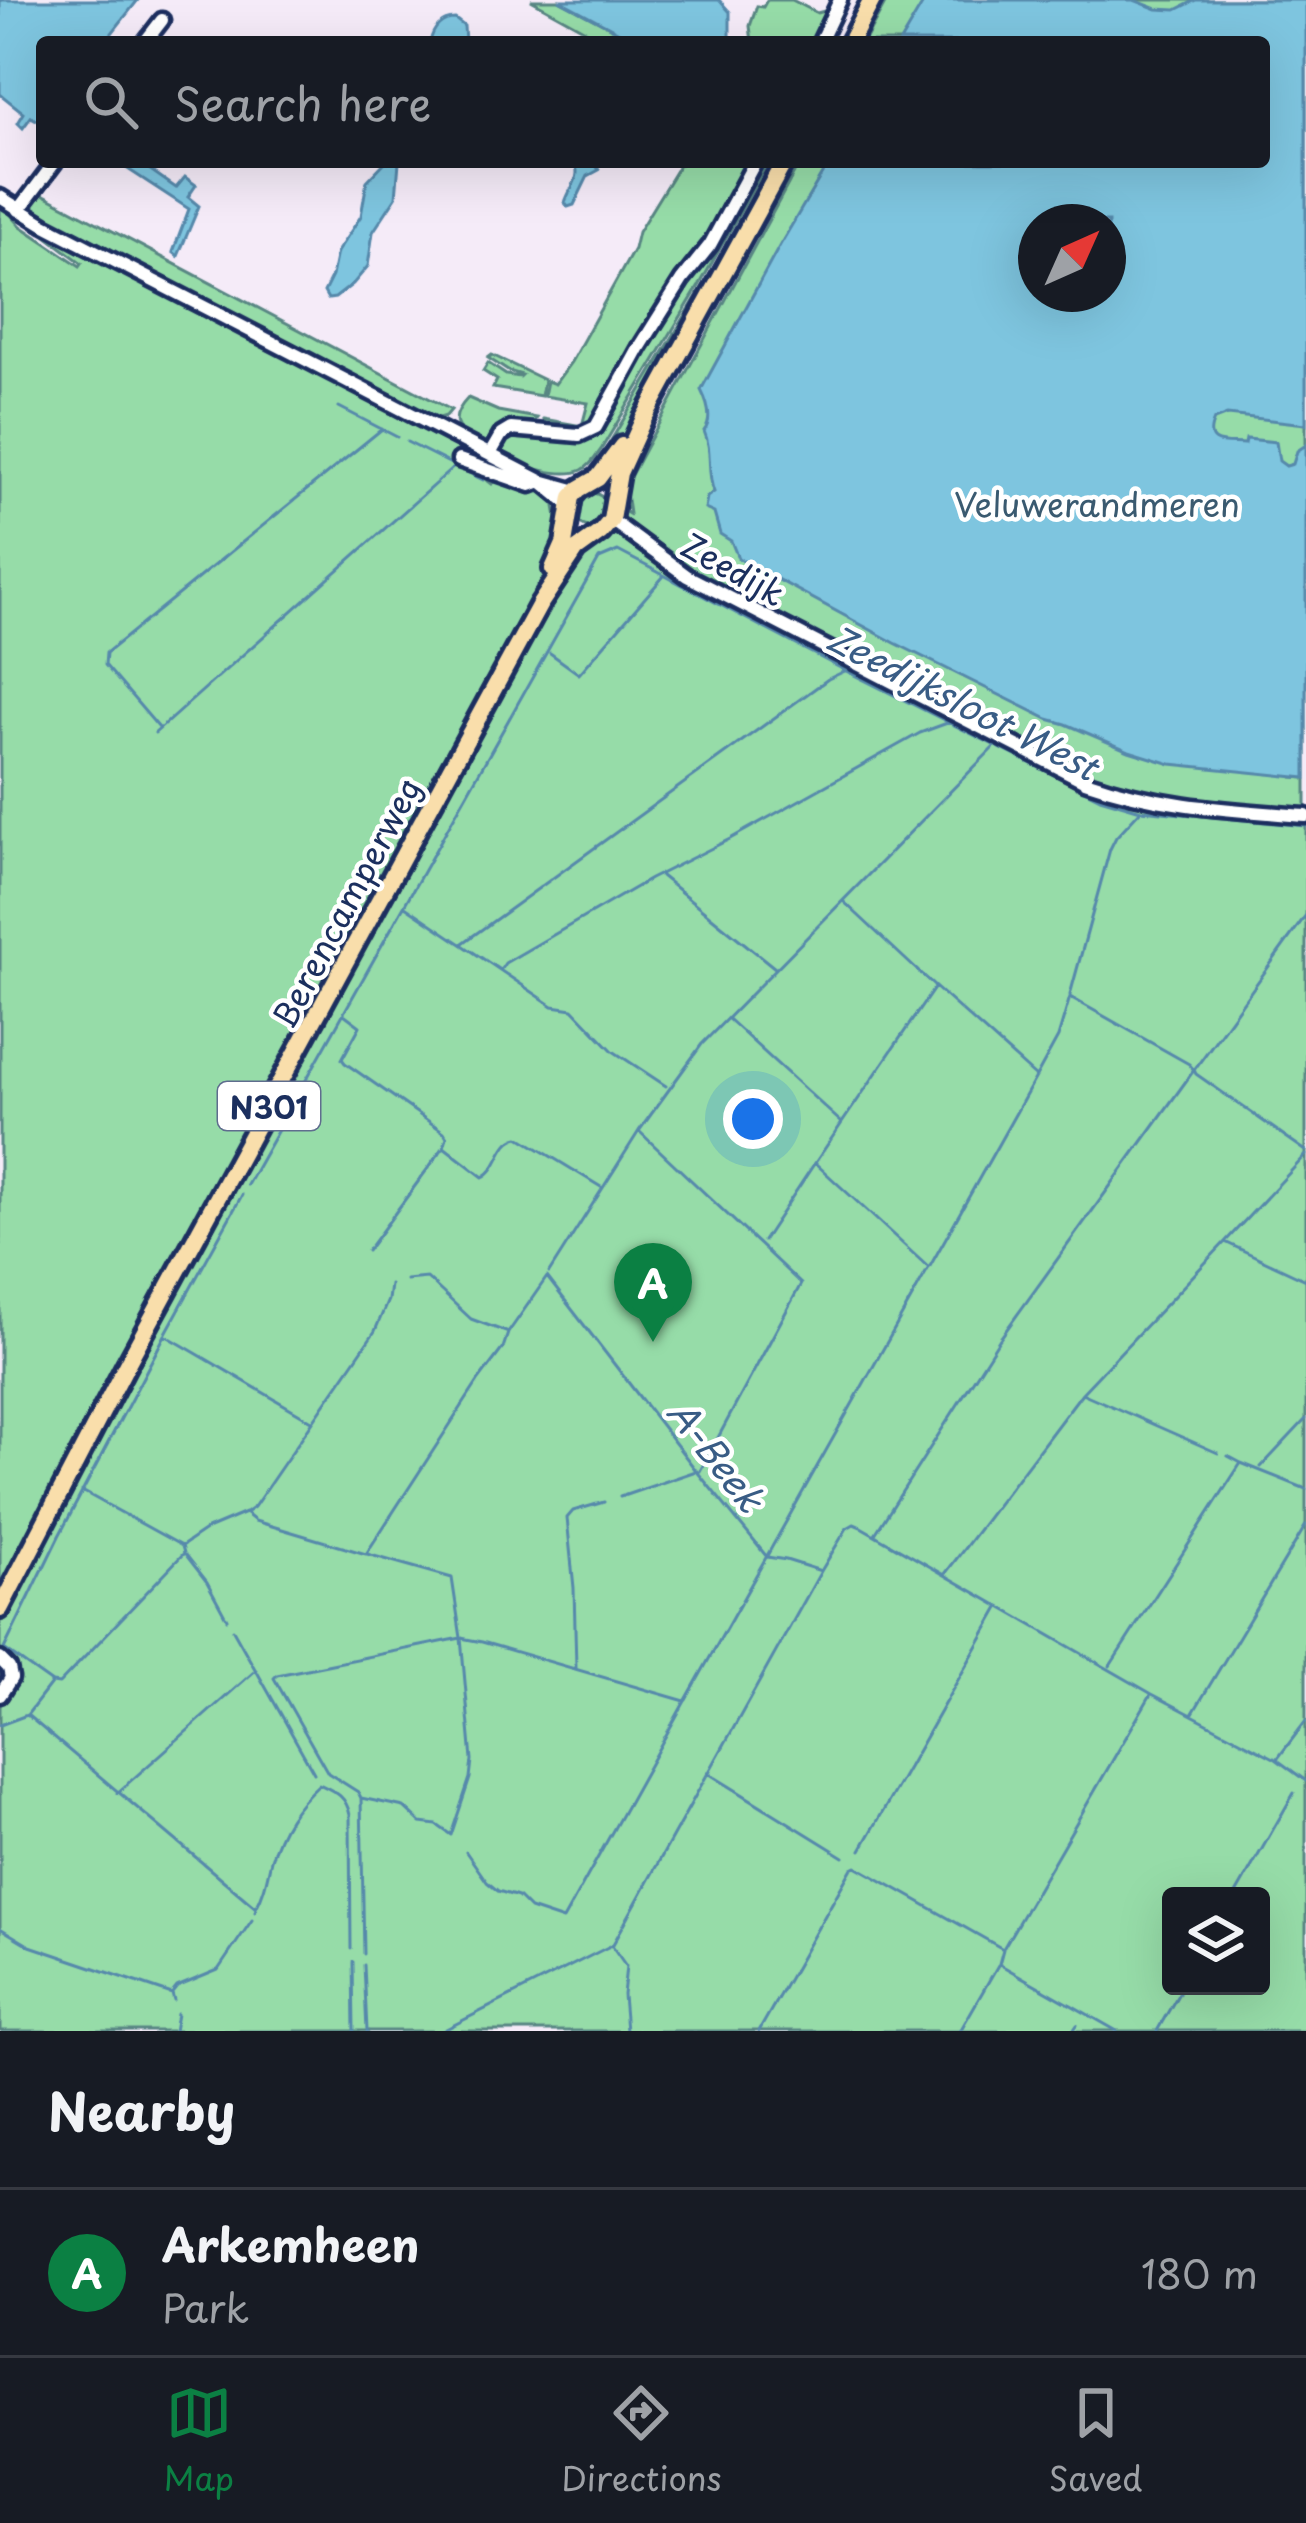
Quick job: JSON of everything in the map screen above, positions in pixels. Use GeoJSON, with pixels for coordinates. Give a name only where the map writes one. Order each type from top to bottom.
{"type":"FeatureCollection","features":[{"type":"Feature","properties":{"kind":"main road"},"geometry":{"type":"LineString","coordinates":[[853,36],[872,0]]}},
{"type":"Feature","properties":{"kind":"main road","name":"Berencamperweg"},"geometry":{"type":"LineString","coordinates":[[612,510],[619,473],[643,420],[781,168]]}},
{"type":"Feature","properties":{"kind":"main road","name":"Berencamperweg"},"geometry":{"type":"LineString","coordinates":[[540,604],[564,544],[575,499],[608,467],[643,420]]}},
{"type":"Feature","properties":{"kind":"main road"},"geometry":{"type":"LineString","coordinates":[[604,486],[610,492],[612,510],[604,529],[592,536],[578,534],[571,526],[575,499],[604,486]]}},
{"type":"Feature","properties":{"kind":"main road","name":"Berencamperweg"},"geometry":{"type":"LineString","coordinates":[[0,1609],[127,1364],[540,604],[576,550],[592,536]]}},
{"type":"Feature","properties":{"kind":"street"},"geometry":{"type":"LineString","coordinates":[[823,36],[840,0]]}},
{"type":"Feature","properties":{"kind":"street"},"geometry":{"type":"LineString","coordinates":[[150,36],[162,20]]}},
{"type":"Feature","properties":{"kind":"street"},"geometry":{"type":"LineString","coordinates":[[19,210],[50,168]]}},
{"type":"Feature","properties":{"kind":"street"},"geometry":{"type":"LineString","coordinates":[[490,454],[507,430],[579,435],[596,427],[671,296],[710,245],[752,168]]}},
{"type":"Feature","properties":{"kind":"street"},"geometry":{"type":"LineString","coordinates":[[0,197],[575,499]]}},
{"type":"Feature","properties":{"kind":"street"},"geometry":{"type":"LineString","coordinates":[[459,460],[531,485],[541,481]]}},
{"type":"Feature","properties":{"kind":"street","name":"Zeedijk"},"geometry":{"type":"LineString","coordinates":[[612,510],[687,576],[1085,781],[1165,804],[1306,816]]}},
{"type":"Feature","properties":{"kind":"street"},"geometry":{"type":"LineString","coordinates":[[0,1659],[11,1678],[0,1696]]}},
{"type":"Feature","properties":{"kind":"green space"},"geometry":{"type":"Polygon","coordinates":[[[531,0],[559,0],[627,36],[596,36],[531,0]]]}},
{"type":"Feature","properties":{"kind":"green space"},"geometry":{"type":"Polygon","coordinates":[[[767,0],[792,0],[817,13],[830,13],[819,36],[751,36],[757,6],[763,7],[767,0]]]}},
{"type":"Feature","properties":{"kind":"green space"},"geometry":{"type":"Polygon","coordinates":[[[887,0],[1306,0],[1306,776],[1292,777],[1306,778],[1306,2031],[0,2031],[0,203],[21,226],[80,266],[22,218],[518,472],[488,475],[488,481],[546,489],[553,495],[558,523],[593,541],[616,531],[622,499],[629,514],[625,486],[797,168],[1270,168],[1270,36],[867,36],[887,0]]]}},
{"type":"Feature","properties":{"kind":"green space"},"geometry":{"type":"Polygon","coordinates":[[[677,168],[748,168],[715,230],[594,422],[585,429],[545,428],[544,419],[582,426],[588,403],[544,396],[547,381],[555,384],[571,362],[634,249],[638,232],[677,168]]]}},
{"type":"Feature","properties":{"kind":"green space"},"geometry":{"type":"Polygon","coordinates":[[[755,168],[765,168],[591,463],[564,473],[505,458],[501,444],[521,434],[593,435],[755,168]]]}},
{"type":"Feature","properties":{"kind":"green space"},"geometry":{"type":"Polygon","coordinates":[[[774,168],[632,423],[607,463],[600,459],[774,168]]]}},
{"type":"Feature","properties":{"kind":"green space"},"geometry":{"type":"Polygon","coordinates":[[[37,191],[451,410],[433,420],[32,212],[29,204],[37,191]]]}},
{"type":"Feature","properties":{"kind":"green space"},"geometry":{"type":"Polygon","coordinates":[[[492,355],[544,380],[541,396],[493,388],[497,380],[483,371],[488,363],[506,375],[522,375],[488,358],[492,355]]]}},
{"type":"Feature","properties":{"kind":"green space"},"geometry":{"type":"Polygon","coordinates":[[[468,398],[498,411],[537,418],[531,426],[503,424],[489,441],[476,443],[457,424],[458,412],[468,398]]]}},
{"type":"Feature","properties":{"kind":"green space"},"geometry":{"type":"Polygon","coordinates":[[[591,493],[603,498],[608,510],[603,522],[591,527],[579,522],[574,510],[579,498],[591,493]]]}},
{"type":"Feature","properties":{"kind":"water"},"geometry":{"type":"Polygon","coordinates":[[[0,0],[138,0],[110,36],[36,36],[36,120],[31,117],[23,128],[18,123],[24,113],[0,94],[0,0]]]}},
{"type":"Feature","properties":{"kind":"water"},"geometry":{"type":"Polygon","coordinates":[[[559,0],[719,0],[730,12],[730,36],[627,36],[559,0]]]}},
{"type":"Feature","properties":{"kind":"water","name":"Veluwerandmeren"},"geometry":{"type":"Polygon","coordinates":[[[925,0],[1134,0],[1176,10],[1196,0],[1306,0],[1306,424],[1227,415],[1214,420],[1211,436],[1219,442],[1276,442],[1279,461],[1286,466],[1293,464],[1297,451],[1306,445],[1306,778],[1171,764],[1129,751],[1048,719],[738,558],[731,541],[720,534],[714,513],[705,509],[707,497],[714,492],[704,431],[708,411],[701,390],[825,168],[1270,168],[1270,36],[904,36],[925,0]]]}},
{"type":"Feature","properties":{"kind":"water"},"geometry":{"type":"Polygon","coordinates":[[[455,19],[464,26],[465,36],[432,36],[446,21],[455,19]]]}},
{"type":"Feature","properties":{"kind":"water"},"geometry":{"type":"Polygon","coordinates":[[[126,168],[148,168],[176,188],[185,177],[196,185],[188,197],[199,206],[178,256],[173,252],[189,209],[126,168]]]}},
{"type":"Feature","properties":{"kind":"water"},"geometry":{"type":"Polygon","coordinates":[[[379,168],[398,168],[396,197],[373,232],[368,266],[353,284],[328,299],[324,292],[337,252],[361,216],[367,181],[379,168]]]}},
{"type":"Feature","properties":{"kind":"water"},"geometry":{"type":"Polygon","coordinates":[[[576,168],[599,170],[588,176],[574,205],[568,207],[565,203],[576,168]]]}},
{"type":"Feature","properties":{"kind":"waterway"},"geometry":{"type":"LineString","coordinates":[[339,407],[397,437]]}},
{"type":"Feature","properties":{"kind":"waterway"},"geometry":{"type":"LineString","coordinates":[[159,728],[105,665],[106,653],[382,429]]}},
{"type":"Feature","properties":{"kind":"waterway"},"geometry":{"type":"LineString","coordinates":[[407,442],[483,480]]}},
{"type":"Feature","properties":{"kind":"waterway"},"geometry":{"type":"LineString","coordinates":[[155,733],[454,467]]}},
{"type":"Feature","properties":{"kind":"waterway","name":"Zeedijksloot West"},"geometry":{"type":"LineString","coordinates":[[247,1185],[599,559],[618,551],[1100,798],[1141,810],[1306,826]]}},
{"type":"Feature","properties":{"kind":"waterway"},"geometry":{"type":"LineString","coordinates":[[550,653],[579,674],[663,577]]}},
{"type":"Feature","properties":{"kind":"waterway"},"geometry":{"type":"LineString","coordinates":[[463,943],[845,671]]}},
{"type":"Feature","properties":{"kind":"waterway"},"geometry":{"type":"LineString","coordinates":[[501,969],[650,879],[920,733],[950,722]]}},
{"type":"Feature","properties":{"kind":"waterway"},"geometry":{"type":"LineString","coordinates":[[549,1273],[639,1131],[702,1044],[994,747]]}},
{"type":"Feature","properties":{"kind":"waterway"},"geometry":{"type":"LineString","coordinates":[[1070,995],[1110,849],[1140,811]]}},
{"type":"Feature","properties":{"kind":"waterway"},"geometry":{"type":"LineString","coordinates":[[661,876],[775,968]]}},
{"type":"Feature","properties":{"kind":"waterway"},"geometry":{"type":"LineString","coordinates":[[728,1019],[842,1123],[935,987],[843,901]]}},
{"type":"Feature","properties":{"kind":"waterway"},"geometry":{"type":"LineString","coordinates":[[405,906],[553,1006],[573,1009],[613,1051],[666,1086]]}},
{"type":"Feature","properties":{"kind":"waterway"},"geometry":{"type":"LineString","coordinates":[[1306,915],[1194,1070],[1306,1151]]}},
{"type":"Feature","properties":{"kind":"waterway"},"geometry":{"type":"LineString","coordinates":[[842,1123],[815,1163],[929,1268],[1036,1077],[935,987]]}},
{"type":"Feature","properties":{"kind":"waterway"},"geometry":{"type":"LineString","coordinates":[[875,1534],[999,1340],[1194,1070],[1070,997],[1058,1037],[1036,1077]]}},
{"type":"Feature","properties":{"kind":"waterway"},"geometry":{"type":"LineString","coordinates":[[344,1014],[360,1026],[342,1059],[345,1063],[444,1132],[444,1147],[483,1177],[507,1144],[519,1137],[601,1187]]}},
{"type":"Feature","properties":{"kind":"waterway"},"geometry":{"type":"LineString","coordinates":[[640,1132],[801,1284],[700,1471]]}},
{"type":"Feature","properties":{"kind":"waterway"},"geometry":{"type":"LineString","coordinates":[[367,1251],[443,1148]]}},
{"type":"Feature","properties":{"kind":"waterway"},"geometry":{"type":"LineString","coordinates":[[1306,1155],[1225,1242],[1306,1280]]}},
{"type":"Feature","properties":{"kind":"waterway"},"geometry":{"type":"LineString","coordinates":[[763,1241],[814,1164]]}},
{"type":"Feature","properties":{"kind":"waterway"},"geometry":{"type":"LineString","coordinates":[[166,1333],[242,1195]]}},
{"type":"Feature","properties":{"kind":"waterway"},"geometry":{"type":"LineString","coordinates":[[945,1574],[1082,1393],[1225,1242]]}},
{"type":"Feature","properties":{"kind":"waterway"},"geometry":{"type":"LineString","coordinates":[[686,1700],[928,1269]]}},
{"type":"Feature","properties":{"kind":"waterway","name":"A-Beek"},"geometry":{"type":"LineString","coordinates":[[82,1491],[182,1546],[245,1513],[255,1521],[366,1554],[547,1277],[767,1557],[821,1571],[854,1524],[1276,1759],[1306,1781]]}},
{"type":"Feature","properties":{"kind":"waterway"},"geometry":{"type":"LineString","coordinates":[[406,1280],[427,1278],[471,1319],[506,1332]]}},
{"type":"Feature","properties":{"kind":"waterway"},"geometry":{"type":"LineString","coordinates":[[247,1512],[375,1331],[390,1285]]}},
{"type":"Feature","properties":{"kind":"waterway"},"geometry":{"type":"LineString","coordinates":[[182,1546],[184,1553],[59,1684],[4,1649],[165,1335],[312,1421]]}},
{"type":"Feature","properties":{"kind":"waterway"},"geometry":{"type":"LineString","coordinates":[[1084,1394],[1218,1453]]}},
{"type":"Feature","properties":{"kind":"waterway"},"geometry":{"type":"LineString","coordinates":[[1261,1467],[1306,1419]]}},
{"type":"Feature","properties":{"kind":"waterway"},"geometry":{"type":"LineString","coordinates":[[1110,1666],[1241,1463],[1228,1456]]}},
{"type":"Feature","properties":{"kind":"waterway"},"geometry":{"type":"LineString","coordinates":[[1241,1463],[1306,1489]]}},
{"type":"Feature","properties":{"kind":"waterway"},"geometry":{"type":"LineString","coordinates":[[620,1497],[696,1471]]}},
{"type":"Feature","properties":{"kind":"waterway"},"geometry":{"type":"LineString","coordinates":[[576,1668],[567,1518],[573,1511],[604,1502]]}},
{"type":"Feature","properties":{"kind":"waterway"},"geometry":{"type":"LineString","coordinates":[[1193,1713],[1306,1525]]}},
{"type":"Feature","properties":{"kind":"waterway"},"geometry":{"type":"LineString","coordinates":[[367,1554],[452,1578],[461,1638],[685,1701],[563,1920],[498,1891],[466,1852]]}},
{"type":"Feature","properties":{"kind":"waterway"},"geometry":{"type":"LineString","coordinates":[[186,1555],[227,1619]]}},
{"type":"Feature","properties":{"kind":"waterway"},"geometry":{"type":"LineString","coordinates":[[709,1772],[821,1571]]}},
{"type":"Feature","properties":{"kind":"waterway"},"geometry":{"type":"LineString","coordinates":[[861,1850],[999,1608]]}},
{"type":"Feature","properties":{"kind":"waterway"},"geometry":{"type":"LineString","coordinates":[[233,1630],[255,1669]]}},
{"type":"Feature","properties":{"kind":"waterway"},"geometry":{"type":"LineString","coordinates":[[361,1798],[328,1773],[274,1678],[461,1638],[472,1760],[451,1835]]}},
{"type":"Feature","properties":{"kind":"waterway"},"geometry":{"type":"LineString","coordinates":[[117,1793],[256,1670],[314,1773]]}},
{"type":"Feature","properties":{"kind":"waterway"},"geometry":{"type":"LineString","coordinates":[[0,1725],[27,1715],[51,1684]]}},
{"type":"Feature","properties":{"kind":"waterway"},"geometry":{"type":"LineString","coordinates":[[1004,1947],[1150,1696]]}},
{"type":"Feature","properties":{"kind":"waterway"},"geometry":{"type":"LineString","coordinates":[[27,1715],[256,1908],[255,1912]]}},
{"type":"Feature","properties":{"kind":"waterway"},"geometry":{"type":"LineString","coordinates":[[1278,1758],[1306,1721]]}},
{"type":"Feature","properties":{"kind":"waterway"},"geometry":{"type":"LineString","coordinates":[[626,2031],[626,1966],[612,1946],[708,1773],[844,1857]]}},
{"type":"Feature","properties":{"kind":"waterway"},"geometry":{"type":"LineString","coordinates":[[256,1908],[284,1828],[319,1784],[339,1795],[350,1815],[351,1949]]}},
{"type":"Feature","properties":{"kind":"waterway"},"geometry":{"type":"LineString","coordinates":[[1240,1887],[1294,1793]]}},
{"type":"Feature","properties":{"kind":"waterway"},"geometry":{"type":"LineString","coordinates":[[364,1954],[361,1798],[404,1807],[421,1823],[437,1825],[451,1835]]}},
{"type":"Feature","properties":{"kind":"waterway"},"geometry":{"type":"LineString","coordinates":[[759,2031],[856,1866],[1003,1949],[999,1964],[1117,2031]]}},
{"type":"Feature","properties":{"kind":"waterway"},"geometry":{"type":"LineString","coordinates":[[173,1992],[218,1970],[252,1920]]}},
{"type":"Feature","properties":{"kind":"waterway"},"geometry":{"type":"LineString","coordinates":[[0,1928],[30,1946],[172,1994],[174,2001]]}},
{"type":"Feature","properties":{"kind":"waterway"},"geometry":{"type":"LineString","coordinates":[[442,2031],[610,1946]]}},
{"type":"Feature","properties":{"kind":"waterway"},"geometry":{"type":"LineString","coordinates":[[353,1962],[354,2031]]}},
{"type":"Feature","properties":{"kind":"waterway"},"geometry":{"type":"LineString","coordinates":[[364,1965],[367,2031]]}},
{"type":"Feature","properties":{"kind":"waterway"},"geometry":{"type":"LineString","coordinates":[[960,2031],[998,1965]]}},
{"type":"Feature","properties":{"kind":"waterway"},"geometry":{"type":"LineString","coordinates":[[1157,2031],[1178,1995]]}},
{"type":"Feature","properties":{"kind":"waterway"},"geometry":{"type":"LineString","coordinates":[[174,2031],[177,2014]]}},
{"type":"Feature","properties":{"kind":"waterway"},"geometry":{"type":"LineString","coordinates":[[1073,2031],[1077,2025]]}},
{"type":"Feature","properties":{"kind":"place","name":"Arkemheen"},"geometry":{"type":"Point","coordinates":[653,1342]}}]}
